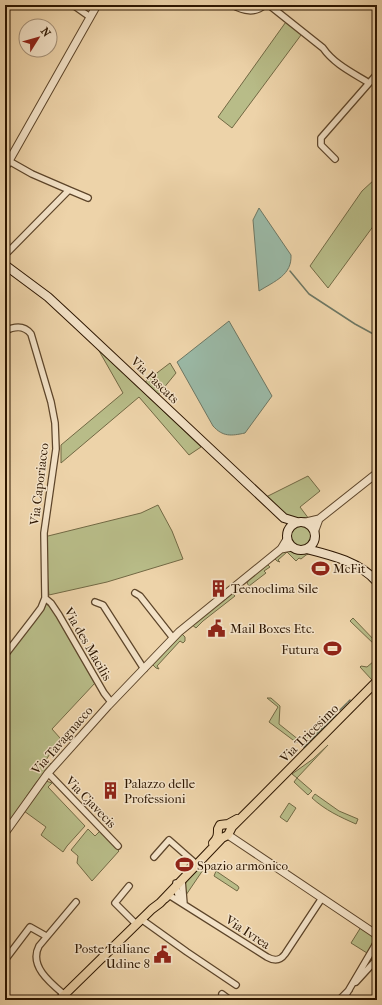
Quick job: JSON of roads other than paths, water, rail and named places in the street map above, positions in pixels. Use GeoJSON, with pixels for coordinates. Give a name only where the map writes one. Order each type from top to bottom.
{"type":"FeatureCollection","features":[{"type":"Feature","properties":{"kind":"main road","name":"Via Pascats"},"geometry":{"type":"LineString","coordinates":[[5,265],[48,297],[284,518],[297,522]]}},
{"type":"Feature","properties":{"kind":"main road"},"geometry":{"type":"LineString","coordinates":[[284,518],[287,535],[292,547],[297,550],[307,549],[329,555],[355,565],[375,579]]}},
{"type":"Feature","properties":{"kind":"main road"},"geometry":{"type":"LineString","coordinates":[[287,535],[290,527],[297,522],[306,522],[311,525],[323,550],[329,555]]}},
{"type":"Feature","properties":{"kind":"main road"},"geometry":{"type":"LineString","coordinates":[[307,549],[314,543],[315,534]]}},
{"type":"Feature","properties":{"kind":"main road","name":"Via Tricesimo"},"geometry":{"type":"LineString","coordinates":[[154,907],[157,899],[214,842],[257,802],[377,681]]}},
{"type":"Feature","properties":{"kind":"main road","name":"Via Tricesimo"},"geometry":{"type":"LineString","coordinates":[[63,998],[85,973],[180,882],[225,832]]}},
{"type":"Feature","properties":{"kind":"street"},"geometry":{"type":"LineString","coordinates":[[73,5],[90,17]]}},
{"type":"Feature","properties":{"kind":"street"},"geometry":{"type":"LineString","coordinates":[[5,168],[97,5]]}},
{"type":"Feature","properties":{"kind":"street"},"geometry":{"type":"LineString","coordinates":[[232,5],[248,11],[259,10],[264,5]]}},
{"type":"Feature","properties":{"kind":"street"},"geometry":{"type":"LineString","coordinates":[[269,5],[323,48],[328,56],[369,83]]}},
{"type":"Feature","properties":{"kind":"street"},"geometry":{"type":"LineString","coordinates":[[335,159],[321,145],[321,138],[377,74]]}},
{"type":"Feature","properties":{"kind":"street"},"geometry":{"type":"LineString","coordinates":[[9,161],[32,174],[88,198]]}},
{"type":"Feature","properties":{"kind":"street"},"geometry":{"type":"LineString","coordinates":[[6,251],[69,190]]}},
{"type":"Feature","properties":{"kind":"street","name":"Via Caporiacco"},"geometry":{"type":"LineString","coordinates":[[5,331],[13,327],[20,327],[26,329],[31,334],[54,412],[56,448],[44,532],[45,598],[41,608],[5,655]]}},
{"type":"Feature","properties":{"kind":"street"},"geometry":{"type":"LineString","coordinates":[[306,522],[319,519],[377,473]]}},
{"type":"Feature","properties":{"kind":"street"},"geometry":{"type":"LineString","coordinates":[[315,534],[319,519]]}},
{"type":"Feature","properties":{"kind":"street","name":"Via Tavagnacco"},"geometry":{"type":"LineString","coordinates":[[5,833],[48,773],[112,702],[187,624],[281,549],[287,535]]}},
{"type":"Feature","properties":{"kind":"street","name":"Via Tavagnacco"},"geometry":{"type":"LineString","coordinates":[[281,549],[292,547]]}},
{"type":"Feature","properties":{"kind":"street"},"geometry":{"type":"LineString","coordinates":[[134,592],[140,596],[173,638]]}},
{"type":"Feature","properties":{"kind":"street","name":"Via des Macilis"},"geometry":{"type":"LineString","coordinates":[[45,598],[51,603],[104,693],[112,702]]}},
{"type":"Feature","properties":{"kind":"street"},"geometry":{"type":"LineString","coordinates":[[95,602],[103,605],[144,669]]}},
{"type":"Feature","properties":{"kind":"street","name":"Via Cjavecis"},"geometry":{"type":"LineString","coordinates":[[48,773],[118,846]]}},
{"type":"Feature","properties":{"kind":"street"},"geometry":{"type":"LineString","coordinates":[[225,832],[377,935]]}},
{"type":"Feature","properties":{"kind":"street"},"geometry":{"type":"LineString","coordinates":[[154,857],[169,840],[194,862]]}},
{"type":"Feature","properties":{"kind":"street","name":"Via Tricesimo"},"geometry":{"type":"LineString","coordinates":[[180,882],[177,880],[194,862]]}},
{"type":"Feature","properties":{"kind":"street"},"geometry":{"type":"LineString","coordinates":[[180,882],[182,902]]}},
{"type":"Feature","properties":{"kind":"street"},"geometry":{"type":"LineString","coordinates":[[129,886],[115,903],[139,921],[236,985]]}},
{"type":"Feature","properties":{"kind":"street"},"geometry":{"type":"LineString","coordinates":[[154,907],[162,903],[169,896],[182,902]]}},
{"type":"Feature","properties":{"kind":"street","name":"Via Ivrea"},"geometry":{"type":"LineString","coordinates":[[182,902],[274,960],[281,958],[285,954],[322,898]]}},
{"type":"Feature","properties":{"kind":"street"},"geometry":{"type":"LineString","coordinates":[[63,998],[44,977],[39,967],[37,950],[46,936],[76,902]]}},
{"type":"Feature","properties":{"kind":"street"},"geometry":{"type":"LineString","coordinates":[[5,960],[30,927],[46,936]]}},
{"type":"Feature","properties":{"kind":"street"},"geometry":{"type":"LineString","coordinates":[[346,992],[377,942]]}},
{"type":"Feature","properties":{"kind":"street"},"geometry":{"type":"LineString","coordinates":[[339,1000],[377,959]]}},
{"type":"Feature","properties":{"kind":"street"},"geometry":{"type":"LineString","coordinates":[[366,960],[372,964]]}},
{"type":"Feature","properties":{"kind":"street"},"geometry":{"type":"LineString","coordinates":[[222,994],[230,1000]]}},
{"type":"Feature","properties":{"kind":"waterway"},"geometry":{"type":"LineString","coordinates":[[290,271],[309,294],[355,324],[377,336]]}},
{"type":"Feature","properties":{"kind":"waterway"},"geometry":{"type":"LineString","coordinates":[[340,710],[347,703]]}},
{"type":"Feature","properties":{"kind":"waterway"},"geometry":{"type":"LineString","coordinates":[[304,747],[336,715]]}},
{"type":"Feature","properties":{"kind":"place","name":"McFit"},"geometry":{"type":"Point","coordinates":[320,568]}},
{"type":"Feature","properties":{"kind":"place","name":"Tecnoclima Sile"},"geometry":{"type":"Point","coordinates":[218,588]}},
{"type":"Feature","properties":{"kind":"place","name":"Mail Boxes Etc."},"geometry":{"type":"Point","coordinates":[217,628]}},
{"type":"Feature","properties":{"kind":"place","name":"Futura"},"geometry":{"type":"Point","coordinates":[332,649]}},
{"type":"Feature","properties":{"kind":"place","name":"Palazzo delle Professioni"},"geometry":{"type":"Point","coordinates":[111,790]}},
{"type":"Feature","properties":{"kind":"place","name":"Spazio armonico"},"geometry":{"type":"Point","coordinates":[184,865]}},
{"type":"Feature","properties":{"kind":"place","name":"Poste Italiane Udine 8"},"geometry":{"type":"Point","coordinates":[163,955]}}]}
